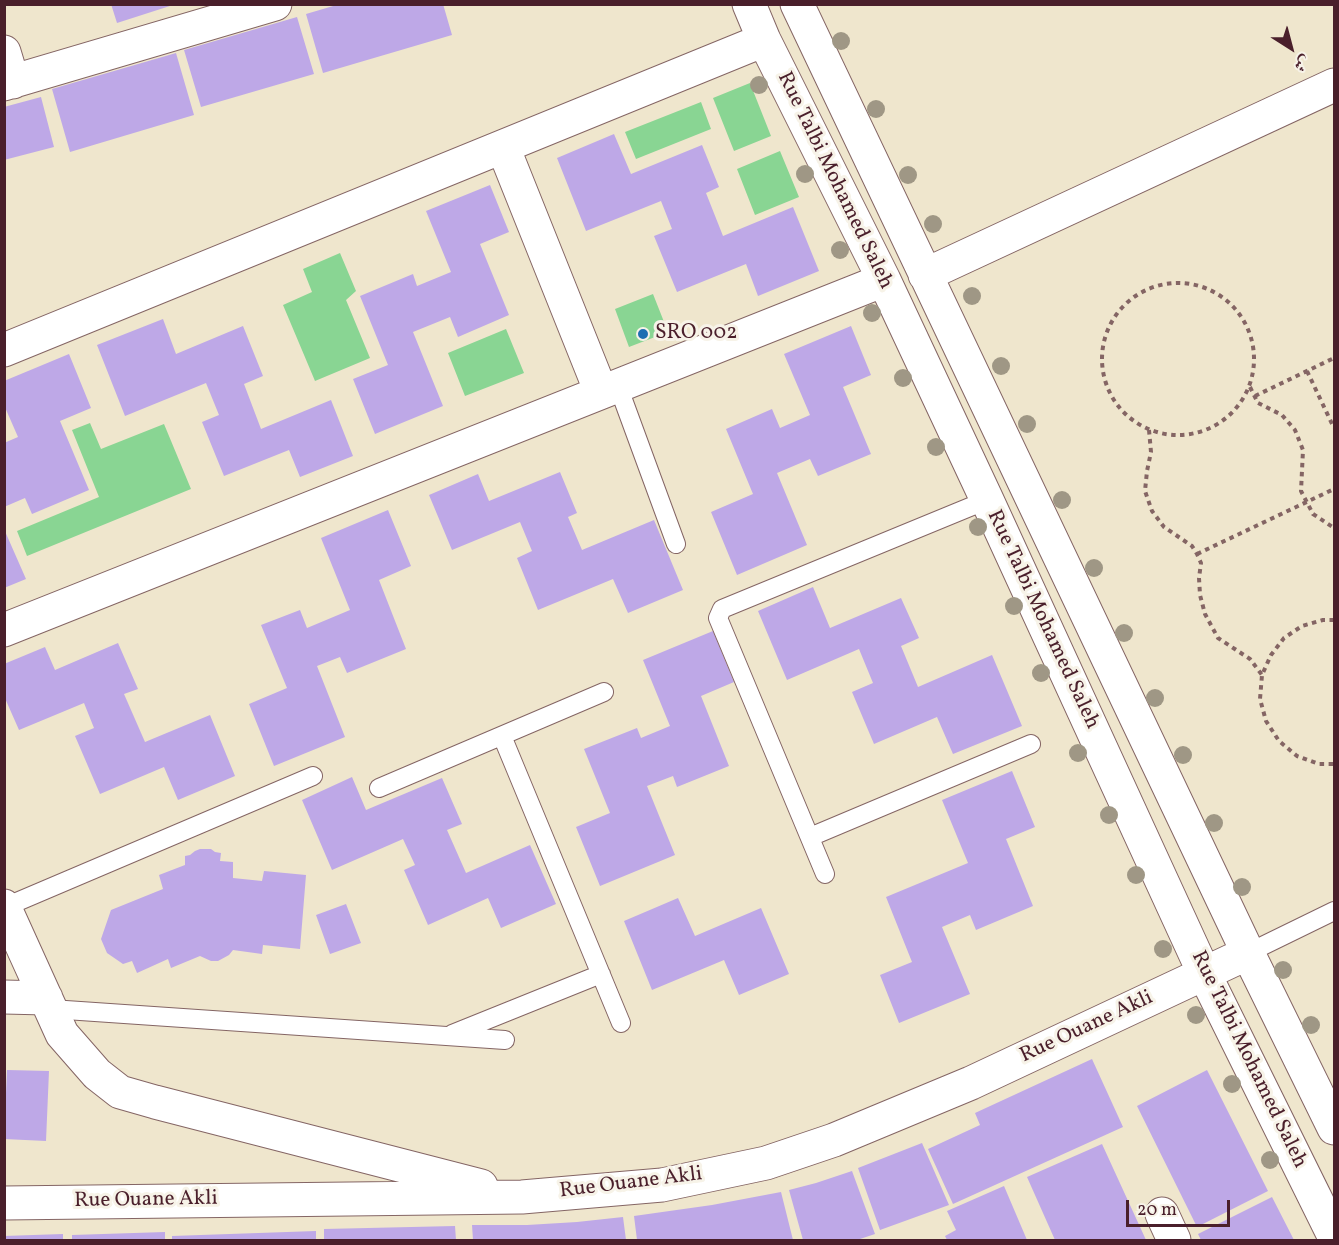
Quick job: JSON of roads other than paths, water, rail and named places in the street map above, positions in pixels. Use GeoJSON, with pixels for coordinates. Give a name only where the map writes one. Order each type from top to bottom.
{"type":"FeatureCollection","features":[{"type":"Feature","properties":{"kind":"street"},"geometry":{"type":"LineString","coordinates":[[7,73],[275,4]]}},
{"type":"Feature","properties":{"kind":"street","name":"Rue Talbi Mohamed Saleh"},"geometry":{"type":"LineString","coordinates":[[749,4],[764,40],[884,280],[1204,973],[1335,1236]]}},
{"type":"Feature","properties":{"kind":"street","name":"Rue Talbi Mohamed Saleh"},"geometry":{"type":"LineString","coordinates":[[797,4],[1248,952],[1335,1128]]}},
{"type":"Feature","properties":{"kind":"street"},"geometry":{"type":"LineString","coordinates":[[4,350],[764,40]]}},
{"type":"Feature","properties":{"kind":"street"},"geometry":{"type":"LineString","coordinates":[[925,274],[1335,85]]}},
{"type":"Feature","properties":{"kind":"street"},"geometry":{"type":"LineString","coordinates":[[503,147],[610,389]]}},
{"type":"Feature","properties":{"kind":"street"},"geometry":{"type":"LineString","coordinates":[[4,630],[884,280]]}},
{"type":"Feature","properties":{"kind":"street"},"geometry":{"type":"LineString","coordinates":[[5,907],[62,1034],[97,1074],[120,1092],[522,1197]]}},
{"type":"Feature","properties":{"kind":"street","name":"Rue Ouane Akli"},"geometry":{"type":"LineString","coordinates":[[4,1203],[522,1197],[662,1185],[766,1163],[834,1140],[971,1083],[1248,952]]}},
{"type":"Feature","properties":{"kind":"street"},"geometry":{"type":"LineString","coordinates":[[4,997],[48,1004]]}},
{"type":"Feature","properties":{"kind":"lane"},"geometry":{"type":"LineString","coordinates":[[610,389],[676,544]]}},
{"type":"Feature","properties":{"kind":"lane"},"geometry":{"type":"LineString","coordinates":[[825,873],[718,618],[722,609],[987,500]]}},
{"type":"Feature","properties":{"kind":"lane"},"geometry":{"type":"LineString","coordinates":[[379,788],[604,692]]}},
{"type":"Feature","properties":{"kind":"lane"},"geometry":{"type":"LineString","coordinates":[[502,736],[621,1023]]}},
{"type":"Feature","properties":{"kind":"lane"},"geometry":{"type":"LineString","coordinates":[[810,837],[1030,744]]}},
{"type":"Feature","properties":{"kind":"lane"},"geometry":{"type":"LineString","coordinates":[[5,907],[313,776]]}},
{"type":"Feature","properties":{"kind":"lane"},"geometry":{"type":"LineString","coordinates":[[1248,952],[1335,912]]}},
{"type":"Feature","properties":{"kind":"lane"},"geometry":{"type":"LineString","coordinates":[[448,1036],[601,974]]}},
{"type":"Feature","properties":{"kind":"lane"},"geometry":{"type":"LineString","coordinates":[[48,1004],[505,1040]]}},
{"type":"Feature","properties":{"kind":"place","name":"SRO 002"},"geometry":{"type":"Point","coordinates":[643,334]}}]}
